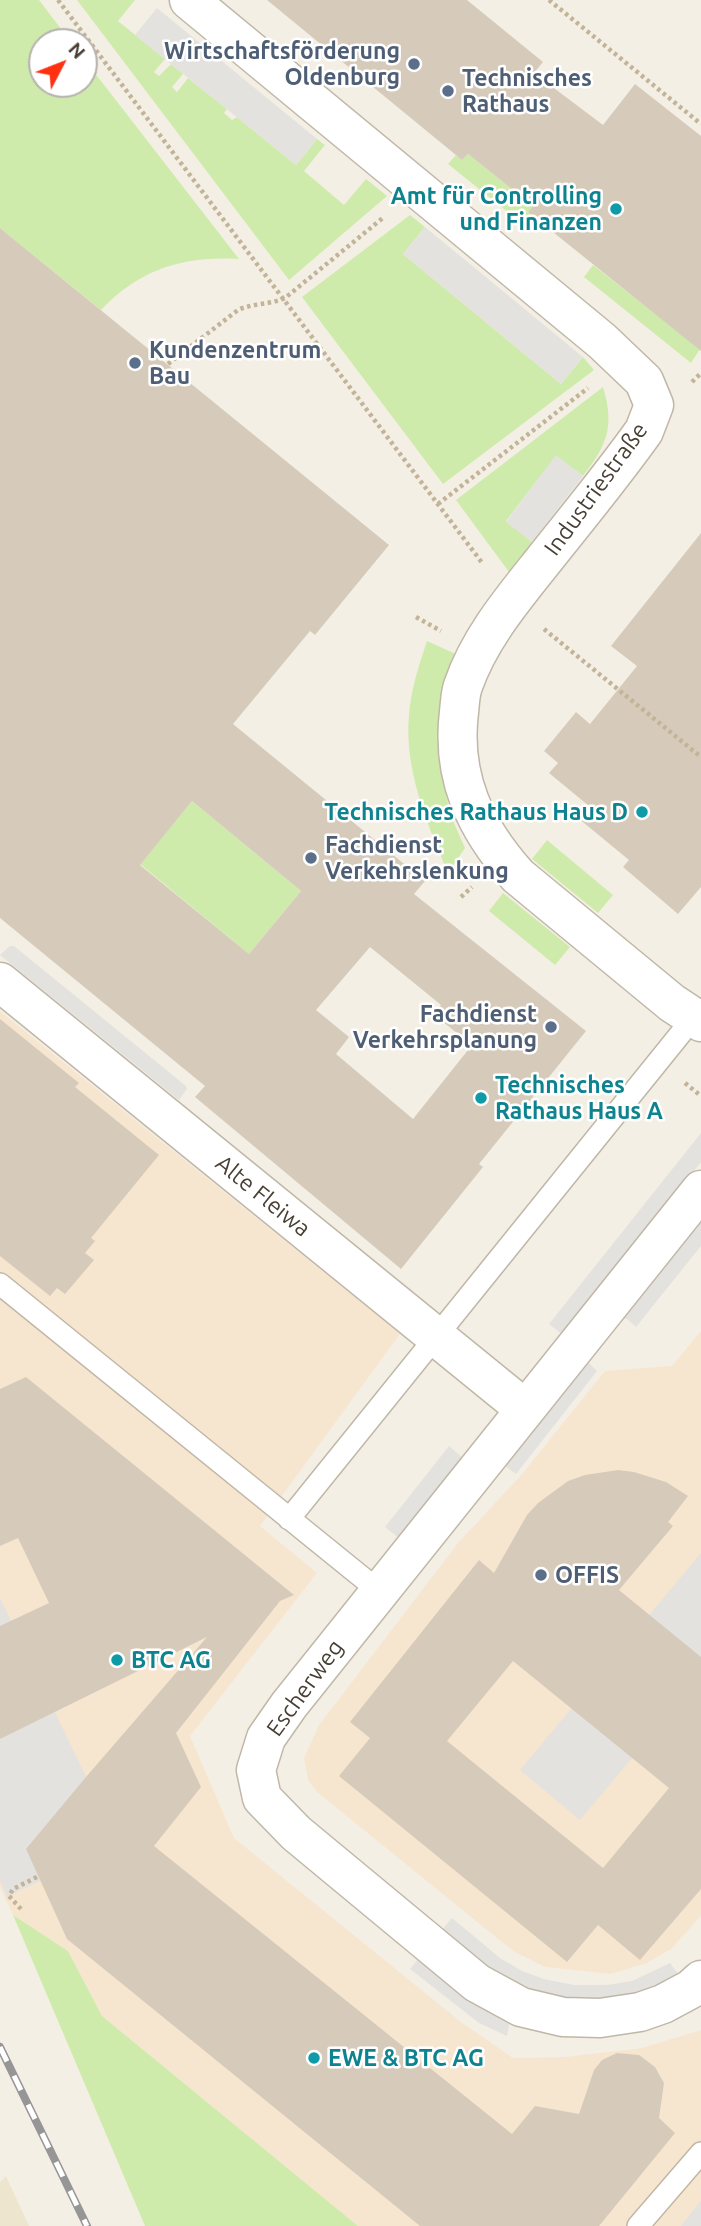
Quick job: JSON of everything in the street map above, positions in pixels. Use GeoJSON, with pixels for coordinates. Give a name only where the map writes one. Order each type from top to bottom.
{"type":"FeatureCollection","features":[{"type":"Feature","properties":{"kind":"street","name":"Industriestraße"},"geometry":{"type":"LineString","coordinates":[[189,0],[603,341],[644,380],[654,405],[644,431],[513,598],[477,652],[462,688],[456,731],[461,776],[471,807],[484,834],[503,859],[518,876],[672,1003],[698,1020]]}},
{"type":"Feature","properties":{"kind":"street","name":"Alte Fleiwa"},"geometry":{"type":"LineString","coordinates":[[0,982],[525,1409]]}},
{"type":"Feature","properties":{"kind":"street","name":"Escherweg"},"geometry":{"type":"LineString","coordinates":[[696,1984],[663,2004],[600,2018],[564,2017],[521,2007],[477,1983],[296,1833],[262,1798],[256,1770],[267,1738],[289,1705],[701,1191]]}},
{"type":"Feature","properties":{"kind":"lane"},"geometry":{"type":"LineString","coordinates":[[289,1518],[698,1020]]}},
{"type":"Feature","properties":{"kind":"lane"},"geometry":{"type":"LineString","coordinates":[[0,1284],[379,1591]]}},
{"type":"Feature","properties":{"kind":"lane"},"geometry":{"type":"LineString","coordinates":[[638,2226],[701,2153]]}},
{"type":"Feature","properties":{"kind":"path"},"geometry":{"type":"LineString","coordinates":[[58,0],[466,541]]}},
{"type":"Feature","properties":{"kind":"path"},"geometry":{"type":"LineString","coordinates":[[549,0],[701,124]]}},
{"type":"Feature","properties":{"kind":"path"},"geometry":{"type":"LineString","coordinates":[[168,364],[238,310],[250,305],[270,304],[285,298],[388,214]]}},
{"type":"Feature","properties":{"kind":"path"},"geometry":{"type":"LineString","coordinates":[[694,380],[701,373]]}},
{"type":"Feature","properties":{"kind":"path"},"geometry":{"type":"LineString","coordinates":[[438,503],[589,387]]}},
{"type":"Feature","properties":{"kind":"path"},"geometry":{"type":"LineString","coordinates":[[535,622],[701,757]]}},
{"type":"Feature","properties":{"kind":"path"},"geometry":{"type":"LineString","coordinates":[[22,1909],[9,1896],[13,1889],[39,1876]]}},
{"type":"Feature","properties":{"kind":"shaded area"},"geometry":{"type":"Polygon","coordinates":[[[157,8],[317,139],[296,165],[135,35],[157,8]]]}},
{"type":"Feature","properties":{"kind":"shaded area"},"geometry":{"type":"Polygon","coordinates":[[[425,227],[583,357],[561,384],[403,254],[425,227]]]}},
{"type":"Feature","properties":{"kind":"shaded area"},"geometry":{"type":"Polygon","coordinates":[[[556,455],[583,476],[532,542],[506,522],[556,455]]]}},
{"type":"Feature","properties":{"kind":"shaded area"},"geometry":{"type":"Polygon","coordinates":[[[10,946],[14,946],[186,1086],[187,1089],[179,1100],[0,955],[10,946]]]}},
{"type":"Feature","properties":{"kind":"shaded area"},"geometry":{"type":"Polygon","coordinates":[[[0,1011],[400,1334],[260,1526],[317,1573],[190,1736],[234,1838],[461,2022],[513,2058],[565,2057],[642,2048],[701,2030],[701,2226],[358,2226],[102,2016],[68,1951],[13,1915],[0,1887],[0,1011]]]}},
{"type":"Feature","properties":{"kind":"shaded area"},"geometry":{"type":"Polygon","coordinates":[[[701,1133],[701,1162],[563,1335],[549,1324],[701,1133]]]}},
{"type":"Feature","properties":{"kind":"shaded area"},"geometry":{"type":"Polygon","coordinates":[[[701,1219],[701,1246],[636,1327],[627,1319],[621,1319],[701,1219]]]}},
{"type":"Feature","properties":{"kind":"shaded area"},"geometry":{"type":"Polygon","coordinates":[[[701,1331],[701,1916],[671,1949],[647,1963],[611,1974],[545,1967],[513,1951],[317,1792],[308,1780],[304,1758],[319,1725],[458,1543],[522,1474],[605,1371],[672,1366],[701,1331]]]}},
{"type":"Feature","properties":{"kind":"shaded area"},"geometry":{"type":"Polygon","coordinates":[[[587,1361],[597,1371],[516,1474],[502,1466],[587,1361]]]}},
{"type":"Feature","properties":{"kind":"shaded area"},"geometry":{"type":"Polygon","coordinates":[[[449,1446],[464,1459],[400,1539],[385,1527],[449,1446]]]}},
{"type":"Feature","properties":{"kind":"shaded area"},"geometry":{"type":"Polygon","coordinates":[[[701,1553],[701,1676],[580,1820],[520,1770],[701,1553]]]}},
{"type":"Feature","properties":{"kind":"shaded area"},"geometry":{"type":"Polygon","coordinates":[[[0,1598],[118,1843],[7,1897],[0,1881],[0,1598]]]}},
{"type":"Feature","properties":{"kind":"shaded area"},"geometry":{"type":"Polygon","coordinates":[[[452,1918],[500,1958],[522,1971],[544,1979],[574,1985],[607,1985],[632,1981],[670,1963],[679,1975],[638,1995],[609,2001],[571,2001],[539,1993],[492,1971],[442,1930],[452,1918]]]}},
{"type":"Feature","properties":{"kind":"shaded area"},"geometry":{"type":"Polygon","coordinates":[[[419,1958],[510,2020],[507,2036],[479,2023],[410,1969],[419,1958]]]}},
{"type":"Feature","properties":{"kind":"shaded area"},"geometry":{"type":"Polygon","coordinates":[[[6,2176],[29,2226],[0,2226],[0,2182],[6,2176]]]}},
{"type":"Feature","properties":{"kind":"shaded area"},"geometry":{"type":"Polygon","coordinates":[[[701,2200],[701,2226],[681,2226],[701,2200]]]}},
{"type":"Feature","properties":{"kind":"green space"},"geometry":{"type":"Polygon","coordinates":[[[0,0],[39,0],[60,28],[28,28],[28,98],[98,98],[98,77],[239,259],[199,260],[164,268],[131,284],[101,310],[0,228],[0,0]]]}},
{"type":"Feature","properties":{"kind":"green space"},"geometry":{"type":"Polygon","coordinates":[[[77,0],[135,0],[118,21],[165,59],[154,72],[159,76],[171,64],[183,74],[172,87],[177,92],[188,78],[227,109],[224,113],[232,120],[237,117],[296,165],[317,139],[325,145],[304,171],[344,205],[366,179],[387,196],[289,280],[77,0]]]}},
{"type":"Feature","properties":{"kind":"green space"},"geometry":{"type":"Polygon","coordinates":[[[468,154],[533,206],[528,212],[537,219],[529,229],[448,164],[456,155],[462,160],[468,154]]]}},
{"type":"Feature","properties":{"kind":"green space"},"geometry":{"type":"Polygon","coordinates":[[[410,215],[425,227],[403,254],[561,384],[583,357],[594,370],[443,484],[302,297],[410,215]]]}},
{"type":"Feature","properties":{"kind":"green space"},"geometry":{"type":"Polygon","coordinates":[[[593,265],[700,349],[691,363],[584,277],[593,265]]]}},
{"type":"Feature","properties":{"kind":"green space"},"geometry":{"type":"Polygon","coordinates":[[[603,387],[607,401],[608,425],[598,455],[583,476],[556,456],[506,521],[532,542],[509,572],[456,500],[603,387]]]}},
{"type":"Feature","properties":{"kind":"green space"},"geometry":{"type":"Polygon","coordinates":[[[427,641],[458,655],[441,767],[450,814],[465,848],[448,873],[419,796],[408,736],[410,705],[427,641]]]}},
{"type":"Feature","properties":{"kind":"green space"},"geometry":{"type":"Polygon","coordinates":[[[192,801],[301,891],[249,954],[140,864],[192,801]]]}},
{"type":"Feature","properties":{"kind":"green space"},"geometry":{"type":"Polygon","coordinates":[[[547,840],[613,895],[598,913],[532,859],[547,840]]]}},
{"type":"Feature","properties":{"kind":"green space"},"geometry":{"type":"Polygon","coordinates":[[[503,893],[570,947],[555,965],[489,911],[503,893]]]}},
{"type":"Feature","properties":{"kind":"green space"},"geometry":{"type":"Polygon","coordinates":[[[13,1915],[68,1951],[102,2016],[358,2226],[145,2226],[13,1915]]]}},
{"type":"Feature","properties":{"kind":"building","name":"Amt für Controlling und Finanzen"},"geometry":{"type":"Polygon","coordinates":[[[267,0],[467,0],[543,62],[534,73],[603,125],[635,84],[701,136],[701,351],[528,212],[533,206],[468,154],[462,160],[267,0]]]}},
{"type":"Feature","properties":{"kind":"building"},"geometry":{"type":"Polygon","coordinates":[[[0,228],[389,545],[315,635],[310,631],[233,724],[425,881],[414,894],[586,1031],[479,1164],[483,1167],[401,1269],[195,1097],[205,1086],[0,918],[0,228]],[[192,801],[140,865],[249,954],[301,891],[192,801]],[[370,947],[316,1010],[349,1037],[336,1054],[413,1119],[472,1045],[433,1014],[441,1005],[370,947]]]}},
{"type":"Feature","properties":{"kind":"building"},"geometry":{"type":"Polygon","coordinates":[[[701,533],[701,887],[678,914],[623,867],[629,860],[578,818],[589,806],[549,773],[558,763],[544,751],[576,712],[590,724],[637,666],[611,646],[701,533]]]}},
{"type":"Feature","properties":{"kind":"building"},"geometry":{"type":"Polygon","coordinates":[[[0,1019],[79,1083],[75,1087],[159,1155],[91,1238],[95,1241],[85,1253],[94,1260],[65,1294],[57,1288],[50,1296],[0,1256],[0,1019]]]}},
{"type":"Feature","properties":{"kind":"building"},"geometry":{"type":"Polygon","coordinates":[[[26,1377],[294,1595],[280,1601],[176,1733],[201,1787],[154,1846],[512,2134],[535,2106],[579,2114],[594,2070],[602,2060],[617,2053],[639,2055],[655,2067],[664,2083],[659,2118],[675,2133],[599,2226],[420,2226],[67,1939],[26,1849],[207,1637],[0,1739],[0,1626],[49,1603],[18,1538],[0,1546],[0,1389],[26,1377]]]}},
{"type":"Feature","properties":{"kind":"building"},"geometry":{"type":"Polygon","coordinates":[[[618,1470],[634,1472],[666,1482],[688,1496],[668,1522],[673,1526],[619,1590],[701,1657],[701,1889],[640,1960],[598,1925],[567,1962],[339,1776],[370,1738],[350,1722],[479,1560],[494,1573],[527,1515],[538,1503],[568,1481],[585,1475],[618,1470]],[[513,1661],[447,1741],[603,1868],[669,1788],[513,1661]]]}},
{"type":"Feature","properties":{"kind":"railway"},"geometry":{"type":"LineString","coordinates":[[0,2047],[87,2226]]}},
{"type":"Feature","properties":{"kind":"place","name":"Wirtschaftsförderung Oldenburg"},"geometry":{"type":"Point","coordinates":[414,64]}},
{"type":"Feature","properties":{"kind":"place","name":"Technisches Rathaus"},"geometry":{"type":"Point","coordinates":[448,91]}},
{"type":"Feature","properties":{"kind":"place","name":"Amt für Controlling und Finanzen"},"geometry":{"type":"Point","coordinates":[616,209]}},
{"type":"Feature","properties":{"kind":"place","name":"Kundenzentrum Bau"},"geometry":{"type":"Point","coordinates":[135,363]}},
{"type":"Feature","properties":{"kind":"place","name":"Technisches Rathaus Haus D"},"geometry":{"type":"Point","coordinates":[642,812]}},
{"type":"Feature","properties":{"kind":"place","name":"Fachdienst Verkehrslenkung"},"geometry":{"type":"Point","coordinates":[311,858]}},
{"type":"Feature","properties":{"kind":"place","name":"Fachdienst Verkehrsplanung"},"geometry":{"type":"Point","coordinates":[551,1027]}},
{"type":"Feature","properties":{"kind":"place","name":"Technisches Rathaus Haus A"},"geometry":{"type":"Point","coordinates":[481,1098]}},
{"type":"Feature","properties":{"kind":"place","name":"OFFIS"},"geometry":{"type":"Point","coordinates":[541,1575]}},
{"type":"Feature","properties":{"kind":"place","name":"BTC AG"},"geometry":{"type":"Point","coordinates":[117,1660]}},
{"type":"Feature","properties":{"kind":"place","name":"EWE & BTC AG"},"geometry":{"type":"Point","coordinates":[314,2058]}}]}
